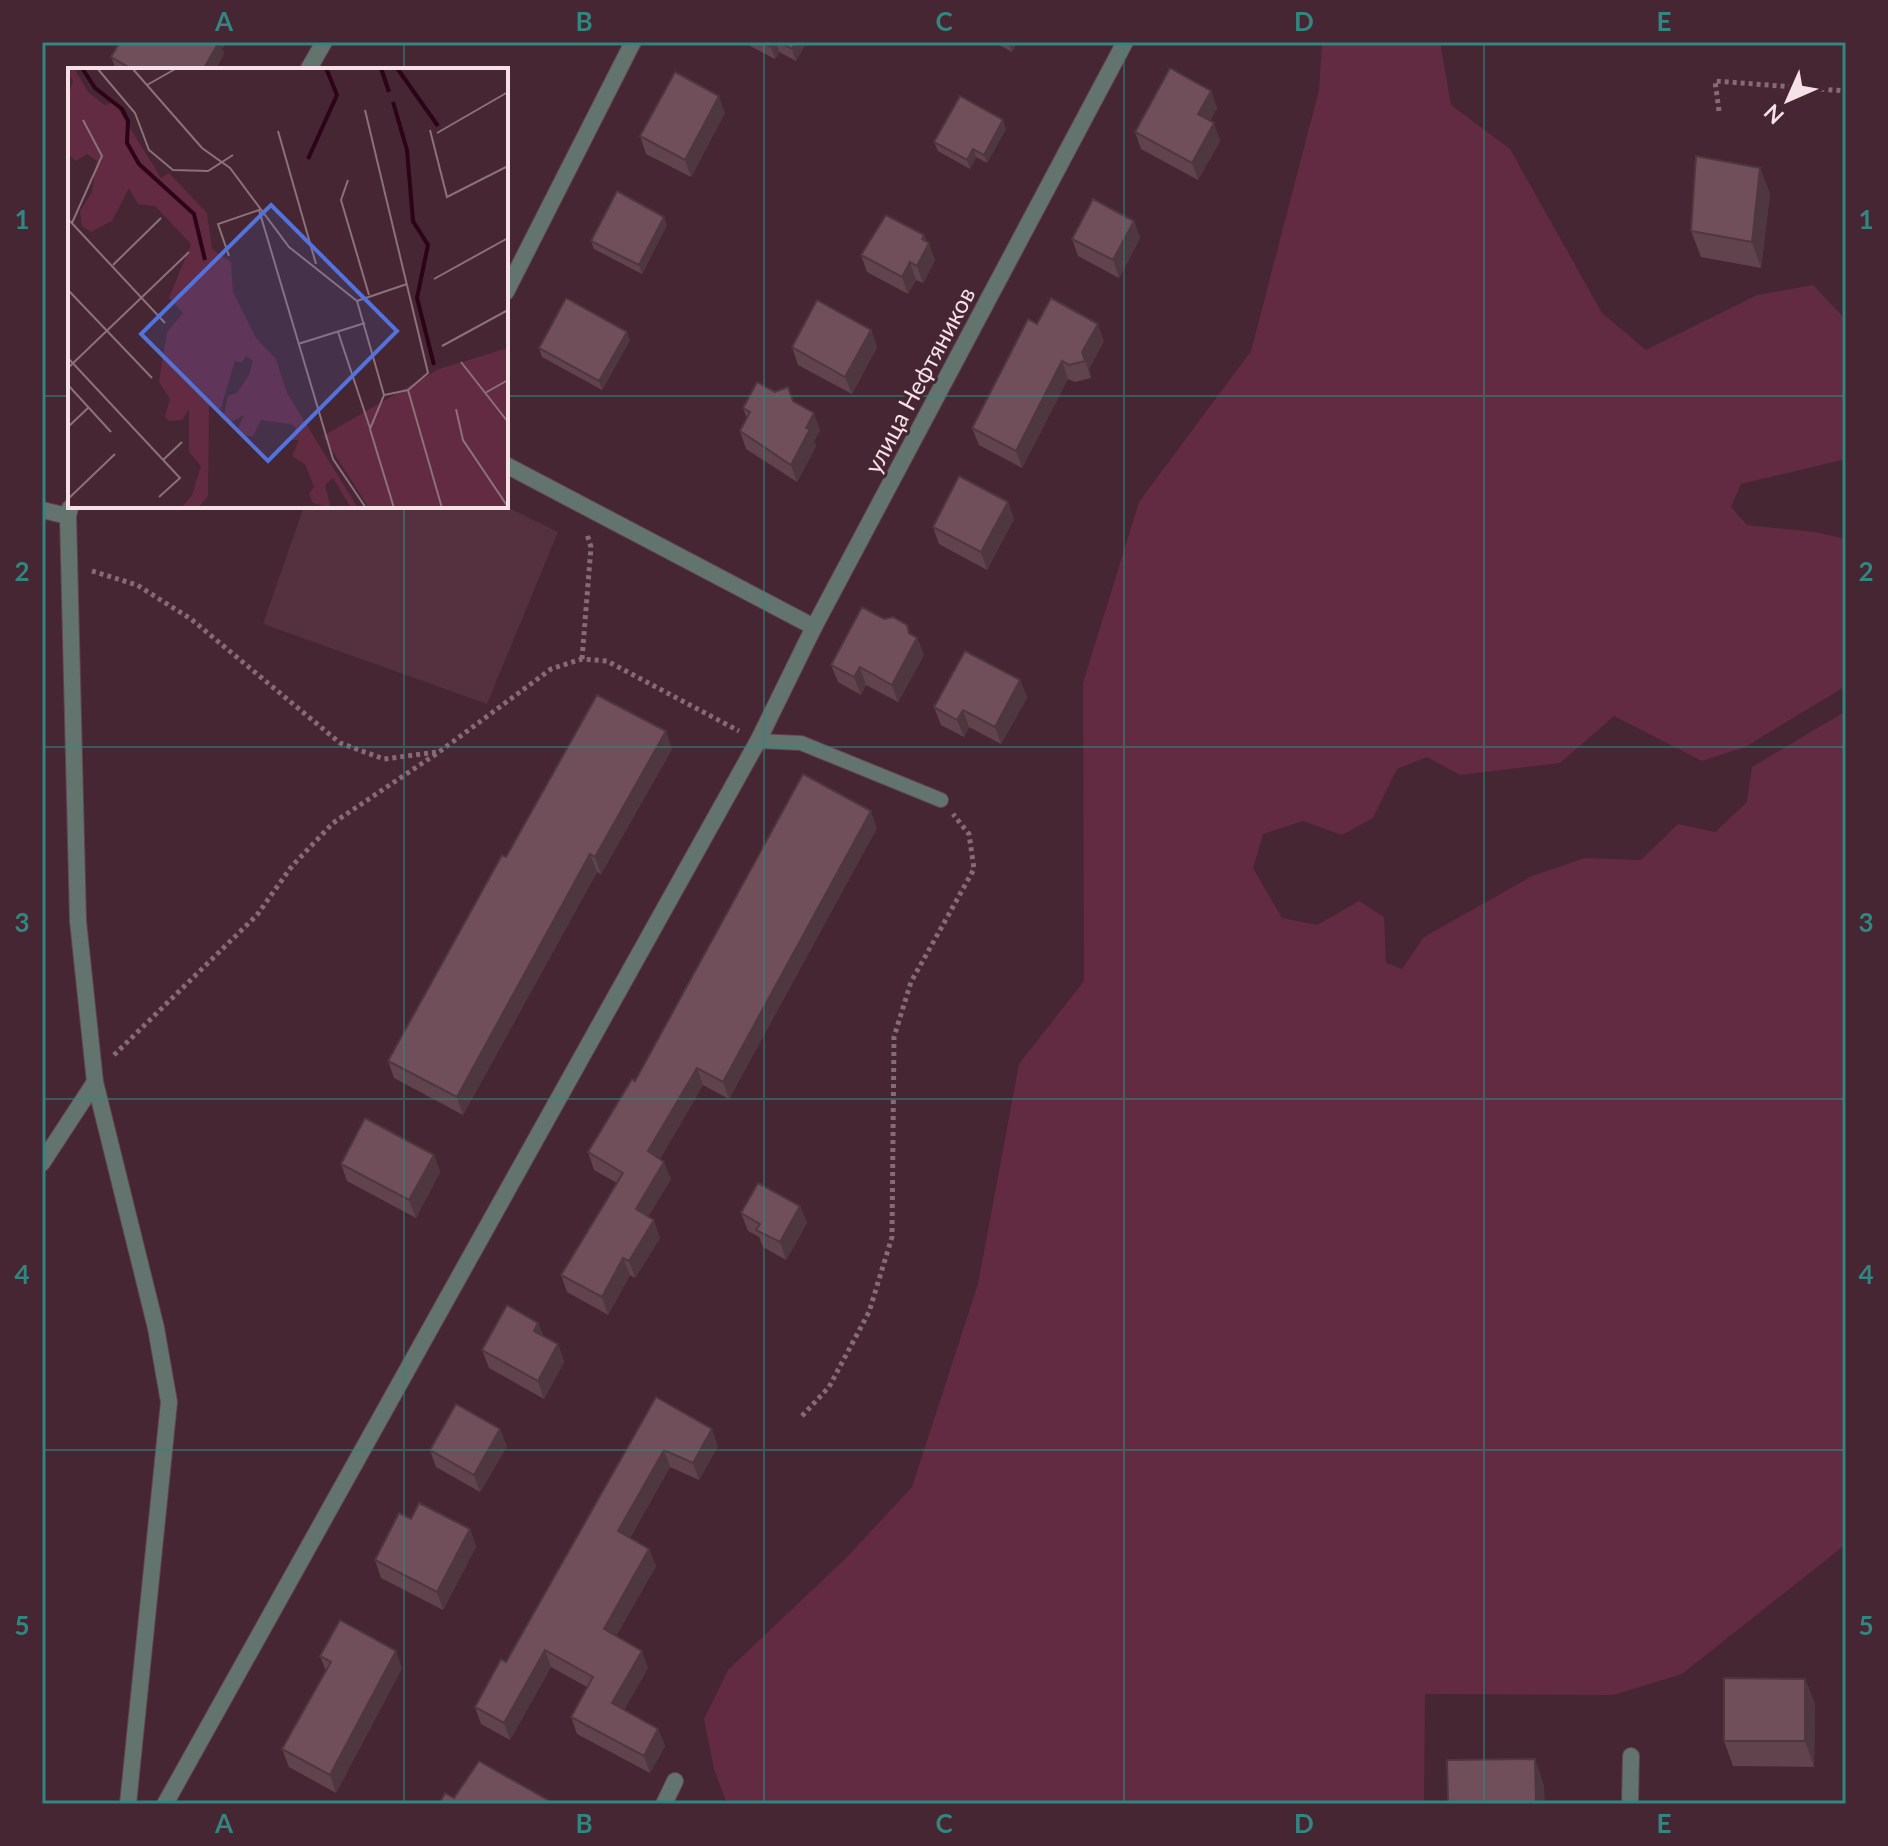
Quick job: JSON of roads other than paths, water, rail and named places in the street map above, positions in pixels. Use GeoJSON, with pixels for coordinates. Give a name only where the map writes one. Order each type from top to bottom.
{"type":"FeatureCollection","features":[{"type":"Feature","properties":{"kind":"street"},"geometry":{"type":"LineString","coordinates":[[309,68],[324,42]]}},
{"type":"Feature","properties":{"kind":"street"},"geometry":{"type":"LineString","coordinates":[[508,288],[633,42]]}},
{"type":"Feature","properties":{"kind":"street","name":"улица Нефтяников"},"geometry":{"type":"LineString","coordinates":[[165,1804],[758,741],[814,627],[1125,42]]}},
{"type":"Feature","properties":{"kind":"street"},"geometry":{"type":"LineString","coordinates":[[508,466],[814,627]]}},
{"type":"Feature","properties":{"kind":"street"},"geometry":{"type":"LineString","coordinates":[[42,510],[69,511],[78,921],[95,1082],[156,1328],[169,1402],[128,1804]]}},
{"type":"Feature","properties":{"kind":"street"},"geometry":{"type":"LineString","coordinates":[[42,1163],[95,1082]]}},
{"type":"Feature","properties":{"kind":"street"},"geometry":{"type":"LineString","coordinates":[[1630,1804],[1631,1756]]}},
{"type":"Feature","properties":{"kind":"street"},"geometry":{"type":"LineString","coordinates":[[664,1804],[675,1781]]}},
{"type":"Feature","properties":{"kind":"lane"},"geometry":{"type":"LineString","coordinates":[[758,741],[801,743],[941,800]]}}]}
